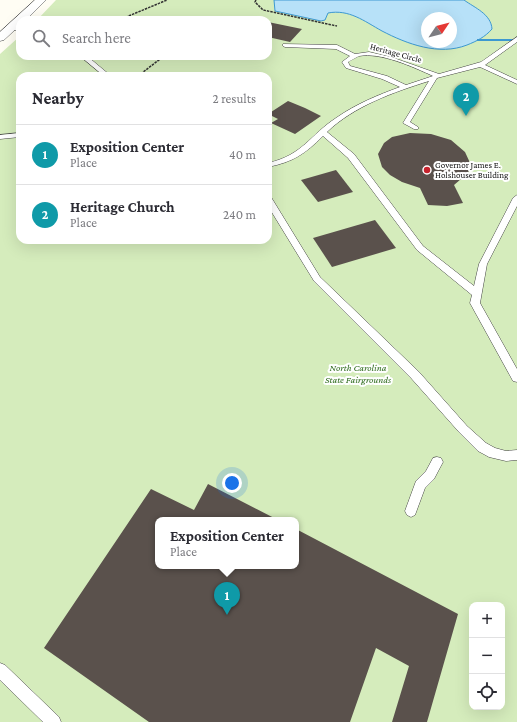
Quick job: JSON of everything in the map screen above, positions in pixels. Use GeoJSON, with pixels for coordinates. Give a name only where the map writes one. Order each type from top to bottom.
{"type":"FeatureCollection","features":[{"type":"Feature","properties":{"kind":"street"},"geometry":{"type":"LineString","coordinates":[[26,16],[41,0]]}},
{"type":"Feature","properties":{"kind":"street"},"geometry":{"type":"LineString","coordinates":[[0,38],[15,28]]}},
{"type":"Feature","properties":{"kind":"lane"},"geometry":{"type":"LineString","coordinates":[[272,164],[297,156],[308,148],[327,128],[346,113],[405,87],[481,65],[517,40]]}},
{"type":"Feature","properties":{"kind":"lane"},"geometry":{"type":"LineString","coordinates":[[285,45],[337,47],[355,56]]}},
{"type":"Feature","properties":{"kind":"lane","name":"Heritage Circle"},"geometry":{"type":"LineString","coordinates":[[405,87],[387,78],[364,73],[348,67],[345,62],[355,56],[363,54],[376,55],[421,68],[436,77]]}},
{"type":"Feature","properties":{"kind":"lane"},"geometry":{"type":"LineString","coordinates":[[88,60],[103,72]]}},
{"type":"Feature","properties":{"kind":"lane"},"geometry":{"type":"LineString","coordinates":[[481,65],[517,82]]}},
{"type":"Feature","properties":{"kind":"lane"},"geometry":{"type":"LineString","coordinates":[[416,128],[406,123],[436,77]]}},
{"type":"Feature","properties":{"kind":"lane"},"geometry":{"type":"LineString","coordinates":[[323,133],[351,156],[420,248],[477,294]]}},
{"type":"Feature","properties":{"kind":"lane"},"geometry":{"type":"LineString","coordinates":[[0,137],[16,135]]}},
{"type":"Feature","properties":{"kind":"lane"},"geometry":{"type":"LineString","coordinates":[[517,198],[483,264],[475,303],[517,378]]}},
{"type":"Feature","properties":{"kind":"lane"},"geometry":{"type":"LineString","coordinates":[[272,206],[317,279],[415,375],[463,429],[482,447],[493,453],[506,456],[517,455]]}},
{"type":"Feature","properties":{"kind":"lane"},"geometry":{"type":"LineString","coordinates":[[411,511],[420,485],[430,475],[437,462]]}},
{"type":"Feature","properties":{"kind":"lane"},"geometry":{"type":"LineString","coordinates":[[0,670],[54,722]]}},
{"type":"Feature","properties":{"kind":"path"},"geometry":{"type":"LineString","coordinates":[[129,16],[167,0]]}},
{"type":"Feature","properties":{"kind":"path"},"geometry":{"type":"LineString","coordinates":[[256,0],[263,10],[337,26]]}},
{"type":"Feature","properties":{"kind":"path"},"geometry":{"type":"LineString","coordinates":[[143,72],[159,60]]}},
{"type":"Feature","properties":{"kind":"green space","name":"North Carolina State Fairgrounds"},"geometry":{"type":"Polygon","coordinates":[[[56,0],[517,0],[517,722],[0,722],[0,54],[16,40],[16,60],[272,60],[272,16],[41,16],[56,0]]]}},
{"type":"Feature","properties":{"kind":"water"},"geometry":{"type":"Polygon","coordinates":[[[274,0],[464,0],[486,15],[492,29],[474,42],[457,48],[457,12],[421,12],[421,46],[382,31],[350,14],[336,12],[328,13],[325,20],[321,21],[275,11],[274,0]]]}},
{"type":"Feature","properties":{"kind":"water"},"geometry":{"type":"Polygon","coordinates":[[[428,48],[456,48],[445,49],[428,48]]]}},
{"type":"Feature","properties":{"kind":"building"},"geometry":{"type":"Polygon","coordinates":[[[272,23],[302,29],[290,42],[272,38],[272,23]]]}},
{"type":"Feature","properties":{"kind":"building"},"geometry":{"type":"Polygon","coordinates":[[[288,101],[321,116],[295,134],[272,123],[278,119],[272,116],[272,111],[288,101]]]}},
{"type":"Feature","properties":{"kind":"building","name":"Governor James E. Holshouser Building"},"geometry":{"type":"Polygon","coordinates":[[[410,133],[431,134],[451,140],[465,152],[471,165],[468,173],[454,185],[463,203],[447,206],[428,205],[420,188],[402,182],[390,175],[382,167],[378,154],[384,143],[392,137],[410,133]]]}},
{"type":"Feature","properties":{"kind":"building"},"geometry":{"type":"Polygon","coordinates":[[[336,170],[353,192],[318,202],[301,180],[336,170]]]}},
{"type":"Feature","properties":{"kind":"building"},"geometry":{"type":"Polygon","coordinates":[[[375,220],[396,248],[332,267],[313,238],[375,220]]]}},
{"type":"Feature","properties":{"kind":"building"},"geometry":{"type":"Polygon","coordinates":[[[208,484],[272,517],[155,517],[155,569],[299,569],[299,531],[458,614],[427,722],[392,722],[409,666],[376,648],[350,722],[149,722],[44,648],[151,489],[194,510],[208,484]]]}},
{"type":"Feature","properties":{"kind":"waterway"},"geometry":{"type":"LineString","coordinates":[[478,40],[516,40]]}},
{"type":"Feature","properties":{"kind":"place","name":"Heritage Church"},"geometry":{"type":"Point","coordinates":[466,116]}},
{"type":"Feature","properties":{"kind":"place","name":"Governor James E. Holshouser Building"},"geometry":{"type":"Point","coordinates":[427,170]}},
{"type":"Feature","properties":{"kind":"place","name":"Exposition Center"},"geometry":{"type":"Point","coordinates":[227,615]}}]}
